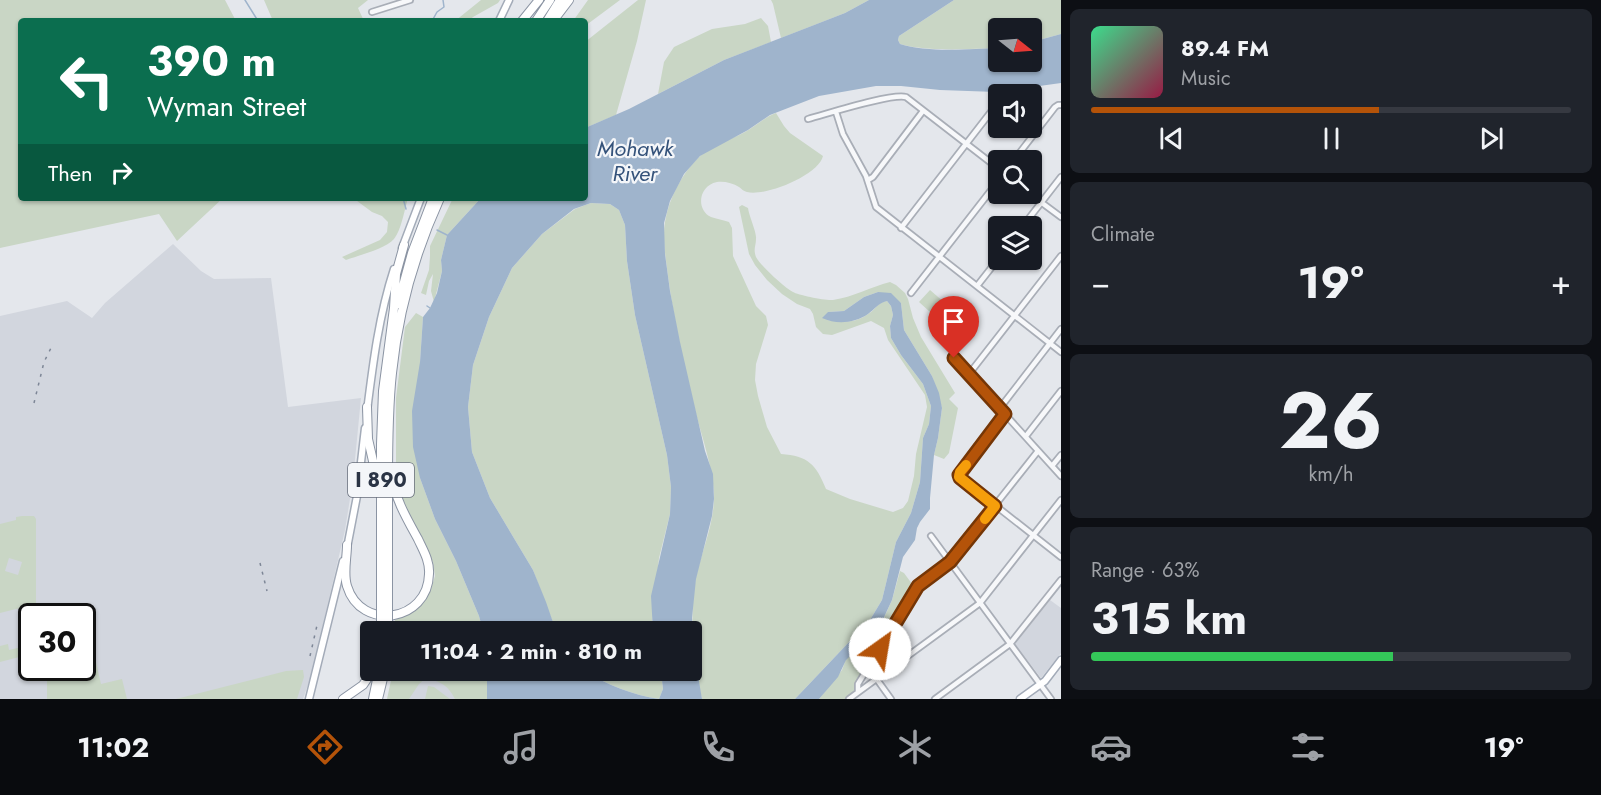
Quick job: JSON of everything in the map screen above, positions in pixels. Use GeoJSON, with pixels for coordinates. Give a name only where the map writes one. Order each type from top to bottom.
{"type":"FeatureCollection","features":[{"type":"Feature","properties":{"kind":"highway"},"geometry":{"type":"LineString","coordinates":[[524,18],[539,0]]}},
{"type":"Feature","properties":{"kind":"highway"},"geometry":{"type":"LineString","coordinates":[[538,18],[550,0]]}},
{"type":"Feature","properties":{"kind":"highway"},"geometry":{"type":"LineString","coordinates":[[549,18],[560,0]]}},
{"type":"Feature","properties":{"kind":"highway"},"geometry":{"type":"LineString","coordinates":[[555,18],[569,0]]}},
{"type":"Feature","properties":{"kind":"highway","name":"I 890"},"geometry":{"type":"LineString","coordinates":[[385,605],[381,539],[382,426],[387,356],[407,270],[432,201]]}},
{"type":"Feature","properties":{"kind":"highway","name":"I 890"},"geometry":{"type":"LineString","coordinates":[[384,621],[388,426],[394,357],[403,305],[417,255],[439,201]]}},
{"type":"Feature","properties":{"kind":"highway"},"geometry":{"type":"LineString","coordinates":[[387,356],[396,274],[404,245]]}},
{"type":"Feature","properties":{"kind":"highway"},"geometry":{"type":"LineString","coordinates":[[367,407],[367,434],[377,481],[381,539]]}},
{"type":"Feature","properties":{"kind":"highway"},"geometry":{"type":"LineString","coordinates":[[347,545],[346,581],[352,597],[362,608],[380,615],[397,615],[411,609],[423,597],[429,581],[429,565],[394,489],[388,426]]}},
{"type":"Feature","properties":{"kind":"highway"},"geometry":{"type":"LineString","coordinates":[[343,699],[366,681]]}},
{"type":"Feature","properties":{"kind":"highway"},"geometry":{"type":"LineString","coordinates":[[373,699],[377,681]]}},
{"type":"Feature","properties":{"kind":"highway"},"geometry":{"type":"LineString","coordinates":[[380,699],[384,681]]}},
{"type":"Feature","properties":{"kind":"main road"},"geometry":{"type":"LineString","coordinates":[[500,18],[509,0]]}},
{"type":"Feature","properties":{"kind":"main road"},"geometry":{"type":"LineString","coordinates":[[309,699],[357,496],[373,357],[380,323],[391,278],[420,201]]}},
{"type":"Feature","properties":{"kind":"main road"},"geometry":{"type":"LineString","coordinates":[[1020,699],[1040,685],[1061,660]]}},
{"type":"Feature","properties":{"kind":"street"},"geometry":{"type":"LineString","coordinates":[[372,12],[410,0]]}},
{"type":"Feature","properties":{"kind":"street"},"geometry":{"type":"LineString","coordinates":[[808,119],[902,96],[988,161]]}},
{"type":"Feature","properties":{"kind":"street"},"geometry":{"type":"LineString","coordinates":[[1022,150],[1055,107],[1060,105]]}},
{"type":"Feature","properties":{"kind":"street"},"geometry":{"type":"LineString","coordinates":[[867,180],[873,177],[923,111]]}},
{"type":"Feature","properties":{"kind":"street"},"geometry":{"type":"LineString","coordinates":[[836,112],[843,134],[863,168],[876,207],[1061,352]]}},
{"type":"Feature","properties":{"kind":"street"},"geometry":{"type":"LineString","coordinates":[[901,228],[988,116]]}},
{"type":"Feature","properties":{"kind":"street"},"geometry":{"type":"LineString","coordinates":[[1061,177],[1042,202],[1061,218]]}},
{"type":"Feature","properties":{"kind":"street"},"geometry":{"type":"LineString","coordinates":[[911,293],[988,194]]}},
{"type":"Feature","properties":{"kind":"street"},"geometry":{"type":"LineString","coordinates":[[1031,216],[1040,204]]}},
{"type":"Feature","properties":{"kind":"street"},"geometry":{"type":"LineString","coordinates":[[969,374],[1061,256]]}},
{"type":"Feature","properties":{"kind":"street"},"geometry":{"type":"LineString","coordinates":[[977,286],[990,270]]}},
{"type":"Feature","properties":{"kind":"street"},"geometry":{"type":"LineString","coordinates":[[1000,408],[1061,329]]}},
{"type":"Feature","properties":{"kind":"street"},"geometry":{"type":"LineString","coordinates":[[954,358],[1061,476]]}},
{"type":"Feature","properties":{"kind":"street"},"geometry":{"type":"LineString","coordinates":[[1026,436],[1061,391]]}},
{"type":"Feature","properties":{"kind":"street"},"geometry":{"type":"LineString","coordinates":[[1005,414],[959,475],[960,478],[1061,557]]}},
{"type":"Feature","properties":{"kind":"street"},"geometry":{"type":"LineString","coordinates":[[858,692],[858,684],[918,586],[950,562],[1038,451]]}},
{"type":"Feature","properties":{"kind":"street"},"geometry":{"type":"LineString","coordinates":[[1052,466],[1061,455]]}},
{"type":"Feature","properties":{"kind":"street"},"geometry":{"type":"LineString","coordinates":[[849,699],[980,603],[1061,500]]}},
{"type":"Feature","properties":{"kind":"street"},"geometry":{"type":"LineString","coordinates":[[931,536],[1051,699]]}},
{"type":"Feature","properties":{"kind":"street"},"geometry":{"type":"LineString","coordinates":[[935,699],[1010,644],[1061,580]]}},
{"type":"Feature","properties":{"kind":"street"},"geometry":{"type":"LineString","coordinates":[[868,667],[891,699]]}},
{"type":"Feature","properties":{"kind":"shaded area"},"geometry":{"type":"Polygon","coordinates":[[[173,244],[201,271],[214,279],[271,278],[288,407],[361,398],[353,480],[345,530],[311,676],[303,699],[0,699],[0,316],[67,301],[92,318],[105,303],[173,244]]]}},
{"type":"Feature","properties":{"kind":"shaded area"},"geometry":{"type":"Polygon","coordinates":[[[1050,600],[1061,608],[1061,653],[1041,678],[1015,644],[1050,600]]]}},
{"type":"Feature","properties":{"kind":"shaded area"},"geometry":{"type":"Polygon","coordinates":[[[419,681],[442,681],[470,699],[406,699],[419,681]]]}},
{"type":"Feature","properties":{"kind":"green space"},"geometry":{"type":"Polygon","coordinates":[[[0,0],[225,0],[234,18],[18,18],[18,201],[220,201],[177,241],[159,214],[0,248],[0,0]]]}},
{"type":"Feature","properties":{"kind":"green space"},"geometry":{"type":"Polygon","coordinates":[[[264,0],[368,0],[358,8],[363,18],[272,18],[264,0]]]}},
{"type":"Feature","properties":{"kind":"green space"},"geometry":{"type":"Polygon","coordinates":[[[481,0],[500,0],[472,18],[459,18],[481,0]]]}},
{"type":"Feature","properties":{"kind":"green space"},"geometry":{"type":"Polygon","coordinates":[[[588,0],[620,0],[588,24],[588,18],[575,18],[588,0]]]}},
{"type":"Feature","properties":{"kind":"green space"},"geometry":{"type":"Polygon","coordinates":[[[638,0],[646,0],[616,115],[588,127],[588,40],[638,0]]]}},
{"type":"Feature","properties":{"kind":"green space"},"geometry":{"type":"Polygon","coordinates":[[[771,0],[869,0],[845,13],[781,38],[771,0]]]}},
{"type":"Feature","properties":{"kind":"green space"},"geometry":{"type":"Polygon","coordinates":[[[954,0],[1061,0],[1061,34],[1042,39],[1042,18],[988,18],[988,48],[911,47],[900,44],[899,36],[954,0]]]}},
{"type":"Feature","properties":{"kind":"green space"},"geometry":{"type":"Polygon","coordinates":[[[761,18],[768,26],[771,42],[724,60],[658,94],[664,62],[674,47],[712,29],[745,24],[761,18]]]}},
{"type":"Feature","properties":{"kind":"green space"},"geometry":{"type":"Polygon","coordinates":[[[776,113],[790,133],[823,156],[819,163],[802,177],[766,191],[747,192],[731,183],[711,184],[703,193],[701,204],[706,214],[729,222],[732,228],[733,256],[756,306],[766,316],[768,325],[756,364],[755,380],[767,427],[781,454],[798,457],[810,463],[819,473],[826,489],[893,512],[903,508],[908,501],[927,407],[925,395],[888,340],[884,328],[871,321],[832,335],[823,334],[816,327],[810,309],[782,294],[767,280],[749,254],[739,207],[742,205],[748,208],[755,233],[756,257],[773,276],[793,292],[812,298],[833,300],[890,282],[905,293],[921,337],[955,393],[949,399],[958,408],[949,453],[944,459],[934,455],[942,408],[932,376],[904,330],[901,303],[878,292],[864,297],[844,311],[828,312],[827,320],[850,321],[860,319],[884,302],[887,301],[891,306],[893,315],[890,326],[891,338],[923,384],[931,406],[929,424],[923,438],[920,482],[911,513],[896,542],[882,600],[870,620],[795,699],[702,699],[698,681],[702,681],[702,621],[692,621],[696,577],[708,536],[714,493],[673,310],[665,249],[665,222],[669,204],[677,187],[698,158],[708,150],[745,132],[776,113]]]}},
{"type":"Feature","properties":{"kind":"green space"},"geometry":{"type":"Polygon","coordinates":[[[357,201],[407,201],[401,225],[390,243],[346,260],[342,257],[380,240],[387,232],[388,222],[382,216],[357,201]]]}},
{"type":"Feature","properties":{"kind":"green space"},"geometry":{"type":"Polygon","coordinates":[[[452,201],[478,201],[447,235],[441,260],[442,271],[434,302],[431,291],[433,274],[426,295],[421,293],[429,270],[430,246],[452,201]]]}},
{"type":"Feature","properties":{"kind":"green space"},"geometry":{"type":"Polygon","coordinates":[[[591,203],[610,204],[619,210],[625,225],[627,261],[635,315],[667,455],[671,487],[670,514],[659,558],[652,621],[552,621],[533,570],[490,498],[472,452],[468,407],[473,365],[489,317],[512,268],[542,234],[575,209],[591,203]]]}},
{"type":"Feature","properties":{"kind":"green space"},"geometry":{"type":"Polygon","coordinates":[[[930,290],[952,309],[941,322],[919,302],[930,290]]]}},
{"type":"Feature","properties":{"kind":"green space"},"geometry":{"type":"Polygon","coordinates":[[[416,313],[423,317],[420,362],[420,478],[435,519],[456,561],[480,621],[395,621],[415,611],[423,602],[430,592],[435,576],[433,562],[400,497],[396,479],[396,398],[405,327],[416,313]]]}},
{"type":"Feature","properties":{"kind":"green space"},"geometry":{"type":"Polygon","coordinates":[[[22,516],[34,516],[36,519],[36,603],[18,603],[18,608],[0,613],[0,524],[16,520],[16,517],[22,516]],[[9,558],[5,571],[18,575],[22,562],[9,558]]]}},
{"type":"Feature","properties":{"kind":"green space"},"geometry":{"type":"Polygon","coordinates":[[[900,571],[915,588],[855,685],[856,692],[846,699],[819,699],[842,670],[846,659],[867,643],[883,620],[892,600],[900,571]]]}},
{"type":"Feature","properties":{"kind":"green space"},"geometry":{"type":"Polygon","coordinates":[[[8,644],[9,650],[18,648],[18,657],[0,662],[0,646],[8,644]]]}},
{"type":"Feature","properties":{"kind":"green space"},"geometry":{"type":"Polygon","coordinates":[[[96,662],[101,684],[122,679],[127,699],[47,699],[47,681],[96,681],[96,662]]]}},
{"type":"Feature","properties":{"kind":"green space"},"geometry":{"type":"Polygon","coordinates":[[[303,670],[304,677],[297,699],[176,699],[286,671],[303,670]]]}},
{"type":"Feature","properties":{"kind":"green space"},"geometry":{"type":"Polygon","coordinates":[[[391,681],[422,681],[409,699],[387,699],[391,681]]]}},
{"type":"Feature","properties":{"kind":"green space"},"geometry":{"type":"Polygon","coordinates":[[[436,681],[487,681],[487,699],[455,699],[450,690],[436,681]]]}},
{"type":"Feature","properties":{"kind":"green space"},"geometry":{"type":"Polygon","coordinates":[[[602,681],[662,681],[663,689],[659,699],[620,689],[602,681]]]}},
{"type":"Feature","properties":{"kind":"green space"},"geometry":{"type":"Polygon","coordinates":[[[428,686],[434,687],[450,699],[425,699],[428,686]]]}},
{"type":"Feature","properties":{"kind":"water","name":"Mohawk River"},"geometry":{"type":"Polygon","coordinates":[[[869,0],[954,0],[899,36],[898,40],[900,44],[923,49],[988,48],[988,72],[1042,72],[1042,39],[1061,34],[1061,83],[1042,86],[988,84],[988,92],[876,86],[819,96],[770,115],[748,130],[700,156],[684,174],[670,201],[664,223],[665,254],[680,342],[705,451],[713,474],[714,499],[696,579],[692,621],[652,621],[651,596],[670,514],[671,487],[667,455],[635,315],[627,261],[625,225],[619,210],[610,204],[591,203],[574,209],[542,234],[512,268],[489,317],[473,365],[468,407],[472,452],[490,498],[533,570],[553,621],[480,621],[456,561],[435,519],[420,478],[413,447],[412,411],[420,362],[423,317],[437,293],[447,235],[478,201],[588,201],[588,127],[629,109],[724,60],[845,13],[869,0]]]}},
{"type":"Feature","properties":{"kind":"water"},"geometry":{"type":"Polygon","coordinates":[[[878,292],[891,293],[901,303],[904,330],[932,376],[939,393],[942,408],[934,455],[930,509],[920,522],[915,540],[903,557],[892,600],[879,628],[870,640],[846,660],[838,677],[819,699],[795,699],[870,620],[882,600],[896,542],[911,513],[920,482],[923,438],[929,424],[931,406],[923,384],[891,338],[890,326],[893,315],[891,306],[887,301],[884,302],[863,317],[852,321],[834,322],[822,318],[828,312],[844,311],[864,297],[878,292]]]}},
{"type":"Feature","properties":{"kind":"water"},"geometry":{"type":"Polygon","coordinates":[[[487,681],[602,681],[640,695],[659,699],[487,699],[487,681]]]}},
{"type":"Feature","properties":{"kind":"water","name":"Mohawk River"},"geometry":{"type":"Polygon","coordinates":[[[662,681],[699,681],[702,699],[659,699],[663,689],[662,681]]]}},
{"type":"Feature","properties":{"kind":"waterway"},"geometry":{"type":"LineString","coordinates":[[245,0],[256,18]]}},
{"type":"Feature","properties":{"kind":"waterway"},"geometry":{"type":"LineString","coordinates":[[434,18],[444,7],[443,0]]}},
{"type":"Feature","properties":{"kind":"waterway"},"geometry":{"type":"LineString","coordinates":[[404,201],[406,209]]}},
{"type":"Feature","properties":{"kind":"waterway"},"geometry":{"type":"LineString","coordinates":[[437,230],[447,235]]}},
{"type":"Feature","properties":{"kind":"railway"},"geometry":{"type":"LineString","coordinates":[[34,403],[44,362],[53,344]]}},
{"type":"Feature","properties":{"kind":"railway"},"geometry":{"type":"LineString","coordinates":[[260,563],[267,591]]}},
{"type":"Feature","properties":{"kind":"railway"},"geometry":{"type":"LineString","coordinates":[[310,656],[318,621]]}},
{"type":"Feature","properties":{"kind":"slow traffic"},"geometry":{"type":"LineString","coordinates":[[966,465],[959,477],[995,506],[985,519]]}},
{"type":"Feature","properties":{"kind":"route"},"geometry":{"type":"LineString","coordinates":[[880,649],[918,586],[950,562],[995,506],[959,475],[1005,414],[954,358]]}}]}
